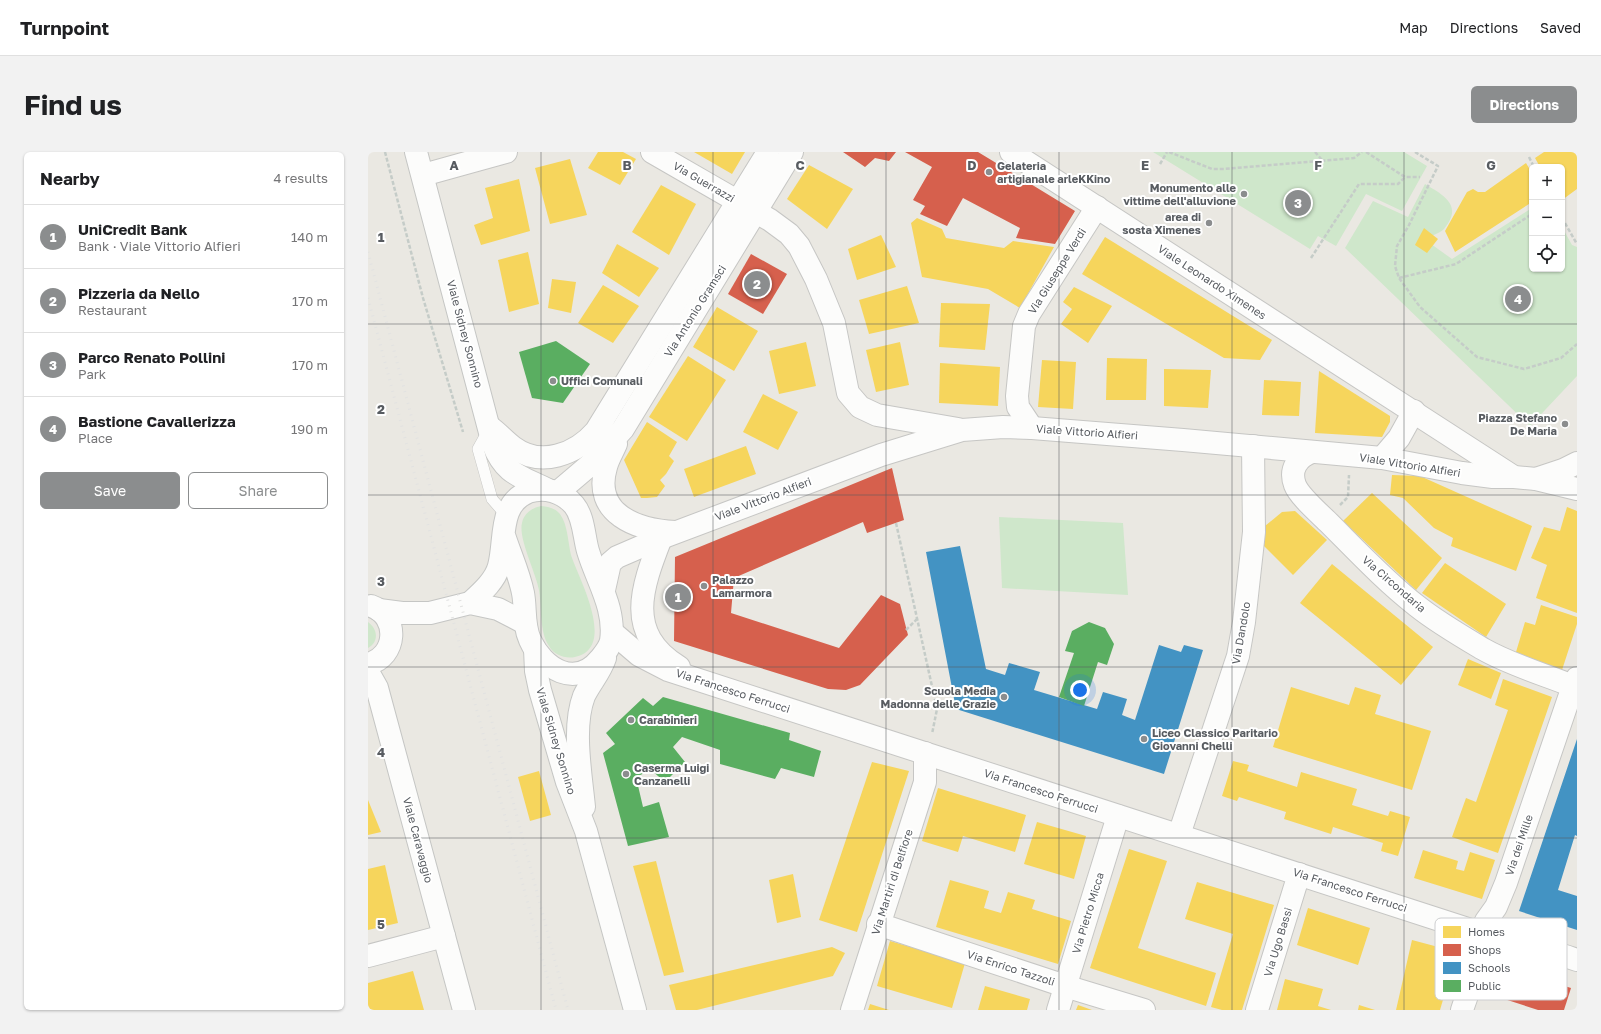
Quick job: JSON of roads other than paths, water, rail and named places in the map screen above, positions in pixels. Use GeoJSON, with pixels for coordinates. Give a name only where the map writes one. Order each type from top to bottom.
{"type":"FeatureCollection","features":[{"type":"Feature","properties":{"kind":"street","name":"Viale Sidney Sonnino"},"geometry":{"type":"LineString","coordinates":[[416,152],[497,454],[510,470],[524,480],[567,498],[576,507],[588,551],[604,590]]}},
{"type":"Feature","properties":{"kind":"street"},"geometry":{"type":"LineString","coordinates":[[423,175],[506,152]]}},
{"type":"Feature","properties":{"kind":"street","name":"Via Guerrazzi"},"geometry":{"type":"LineString","coordinates":[[652,152],[748,206],[784,230],[799,246],[816,279],[834,323],[848,393],[853,401],[860,407],[877,415],[962,430]]}},
{"type":"Feature","properties":{"kind":"street","name":"Via Antonio Gramsci"},"geometry":{"type":"LineString","coordinates":[[552,491],[591,464],[623,429],[748,206],[768,152]]}},
{"type":"Feature","properties":{"kind":"street","name":"Via Antonio Gramsci"},"geometry":{"type":"LineString","coordinates":[[490,427],[514,448],[538,457],[559,456],[586,443],[596,431],[748,206],[792,152]]}},
{"type":"Feature","properties":{"kind":"street","name":"Viale Leonardo Ximenes"},"geometry":{"type":"LineString","coordinates":[[1011,152],[1514,476],[1536,478],[1577,489]]}},
{"type":"Feature","properties":{"kind":"street","name":"Via Giuseppe Verdi"},"geometry":{"type":"LineString","coordinates":[[1032,428],[1018,407],[1017,396],[1024,326],[1028,314],[1097,207]]}},
{"type":"Feature","properties":{"kind":"street"},"geometry":{"type":"LineString","coordinates":[[1382,458],[1399,438],[1414,411]]}},
{"type":"Feature","properties":{"kind":"street","name":"Via Antonio Gramsci"},"geometry":{"type":"LineString","coordinates":[[591,464],[604,418]]}},
{"type":"Feature","properties":{"kind":"street","name":"Viale Vittorio Alfieri"},"geometry":{"type":"LineString","coordinates":[[604,590],[610,563],[617,557],[669,535],[881,456],[962,430],[1003,427],[1032,428],[1253,446],[1382,458],[1462,473],[1493,477],[1514,476]]}},
{"type":"Feature","properties":{"kind":"street","name":"Viale Vittorio Alfieri"},"geometry":{"type":"LineString","coordinates":[[623,429],[606,467],[605,492],[608,504],[625,519],[640,527],[669,535]]}},
{"type":"Feature","properties":{"kind":"street","name":"Via Dandolo"},"geometry":{"type":"LineString","coordinates":[[1179,835],[1238,656],[1244,622],[1254,532],[1253,446]]}},
{"type":"Feature","properties":{"kind":"street","name":"Via Circondaria"},"geometry":{"type":"LineString","coordinates":[[1312,452],[1305,454],[1295,465],[1293,479],[1295,487],[1325,520],[1398,591],[1418,607],[1483,649],[1507,661],[1575,682]]}},
{"type":"Feature","properties":{"kind":"street"},"geometry":{"type":"LineString","coordinates":[[1536,478],[1563,470],[1577,463]]}},
{"type":"Feature","properties":{"kind":"street"},"geometry":{"type":"LineString","coordinates":[[470,603],[486,588],[499,567],[505,525],[514,500],[529,492],[552,491]]}},
{"type":"Feature","properties":{"kind":"street"},"geometry":{"type":"LineString","coordinates":[[505,525],[523,592],[525,623],[529,639],[535,649],[552,668],[565,674],[578,674],[590,669],[610,641],[604,590]]}},
{"type":"Feature","properties":{"kind":"street"},"geometry":{"type":"LineString","coordinates":[[669,535],[648,573],[642,610],[643,624],[647,636],[665,658],[702,681]]}},
{"type":"Feature","properties":{"kind":"street"},"geometry":{"type":"LineString","coordinates":[[373,608],[402,613],[430,613],[470,603],[498,609],[525,623]]}},
{"type":"Feature","properties":{"kind":"street"},"geometry":{"type":"LineString","coordinates":[[373,608],[390,624],[391,644]]}},
{"type":"Feature","properties":{"kind":"street"},"geometry":{"type":"LineString","coordinates":[[368,664],[382,657],[391,644],[430,613]]}},
{"type":"Feature","properties":{"kind":"street","name":"Viale Sidney Sonnino"},"geometry":{"type":"LineString","coordinates":[[586,831],[579,740],[580,713],[584,695],[602,667],[610,641]]}},
{"type":"Feature","properties":{"kind":"street","name":"Via Francesco Ferrucci"},"geometry":{"type":"LineString","coordinates":[[610,641],[624,644],[649,662],[668,670],[1435,918]]}},
{"type":"Feature","properties":{"kind":"street","name":"Viale Sidney Sonnino"},"geometry":{"type":"LineString","coordinates":[[535,649],[536,671],[540,690],[567,782],[586,831],[635,1010]]}},
{"type":"Feature","properties":{"kind":"street","name":"Viale Caravaggio"},"geometry":{"type":"LineString","coordinates":[[368,672],[377,688],[464,1010]]}},
{"type":"Feature","properties":{"kind":"street","name":"Via dei Mille"},"geometry":{"type":"LineString","coordinates":[[1488,918],[1496,907],[1506,883],[1575,682]]}},
{"type":"Feature","properties":{"kind":"street","name":"Via Martiri di Belfiore"},"geometry":{"type":"LineString","coordinates":[[852,1010],[878,924],[925,782],[926,753]]}},
{"type":"Feature","properties":{"kind":"street","name":"Via Pietro Micca"},"geometry":{"type":"LineString","coordinates":[[1058,1010],[1118,816]]}},
{"type":"Feature","properties":{"kind":"street","name":"Via Ugo Bassi"},"geometry":{"type":"LineString","coordinates":[[1257,1010],[1299,874]]}},
{"type":"Feature","properties":{"kind":"street","name":"Via Enrico Tazzoli"},"geometry":{"type":"LineString","coordinates":[[878,924],[1065,986],[1144,1010]]}},
{"type":"Feature","properties":{"kind":"street"},"geometry":{"type":"LineString","coordinates":[[368,956],[444,936]]}},
{"type":"Feature","properties":{"kind":"street"},"geometry":{"type":"LineString","coordinates":[[1567,957],[1577,960]]}},
{"type":"Feature","properties":{"kind":"lane"},"geometry":{"type":"LineString","coordinates":[[490,427],[478,449],[492,499],[505,525]]}},
{"type":"Feature","properties":{"kind":"railway"},"geometry":{"type":"LineString","coordinates":[[368,252],[568,1010]]}},
{"type":"Feature","properties":{"kind":"railway"},"geometry":{"type":"LineString","coordinates":[[368,298],[556,1010]]}},
{"type":"Feature","properties":{"kind":"place","name":"Gelateria artigianale arleKKino"},"geometry":{"type":"Point","coordinates":[989,172]}},
{"type":"Feature","properties":{"kind":"place","name":"Monumento alle vittime dell'alluvione"},"geometry":{"type":"Point","coordinates":[1244,194]}},
{"type":"Feature","properties":{"kind":"place","name":"Parco Renato Pollini"},"geometry":{"type":"Point","coordinates":[1298,203]}},
{"type":"Feature","properties":{"kind":"place","name":"area di sosta Ximenes"},"geometry":{"type":"Point","coordinates":[1209,223]}},
{"type":"Feature","properties":{"kind":"place","name":"Pizzeria da Nello"},"geometry":{"type":"Point","coordinates":[757,284]}},
{"type":"Feature","properties":{"kind":"place","name":"Bastione Cavallerizza"},"geometry":{"type":"Point","coordinates":[1518,299]}},
{"type":"Feature","properties":{"kind":"place","name":"Uffici Comunali"},"geometry":{"type":"Point","coordinates":[553,381]}},
{"type":"Feature","properties":{"kind":"place","name":"Piazza Stefano De Maria"},"geometry":{"type":"Point","coordinates":[1565,424]}},
{"type":"Feature","properties":{"kind":"place","name":"Palazzo Lamarmora"},"geometry":{"type":"Point","coordinates":[704,586]}},
{"type":"Feature","properties":{"kind":"place","name":"UniCredit Bank"},"geometry":{"type":"Point","coordinates":[678,597]}},
{"type":"Feature","properties":{"kind":"place","name":"Scuola Media Madonna delle Grazie"},"geometry":{"type":"Point","coordinates":[1004,697]}},
{"type":"Feature","properties":{"kind":"place","name":"Carabinieri"},"geometry":{"type":"Point","coordinates":[631,720]}},
{"type":"Feature","properties":{"kind":"place","name":"Liceo Classico Paritario Giovanni Chelli"},"geometry":{"type":"Point","coordinates":[1144,739]}},
{"type":"Feature","properties":{"kind":"place","name":"Caserma Luigi Canzanelli"},"geometry":{"type":"Point","coordinates":[626,774]}}]}
